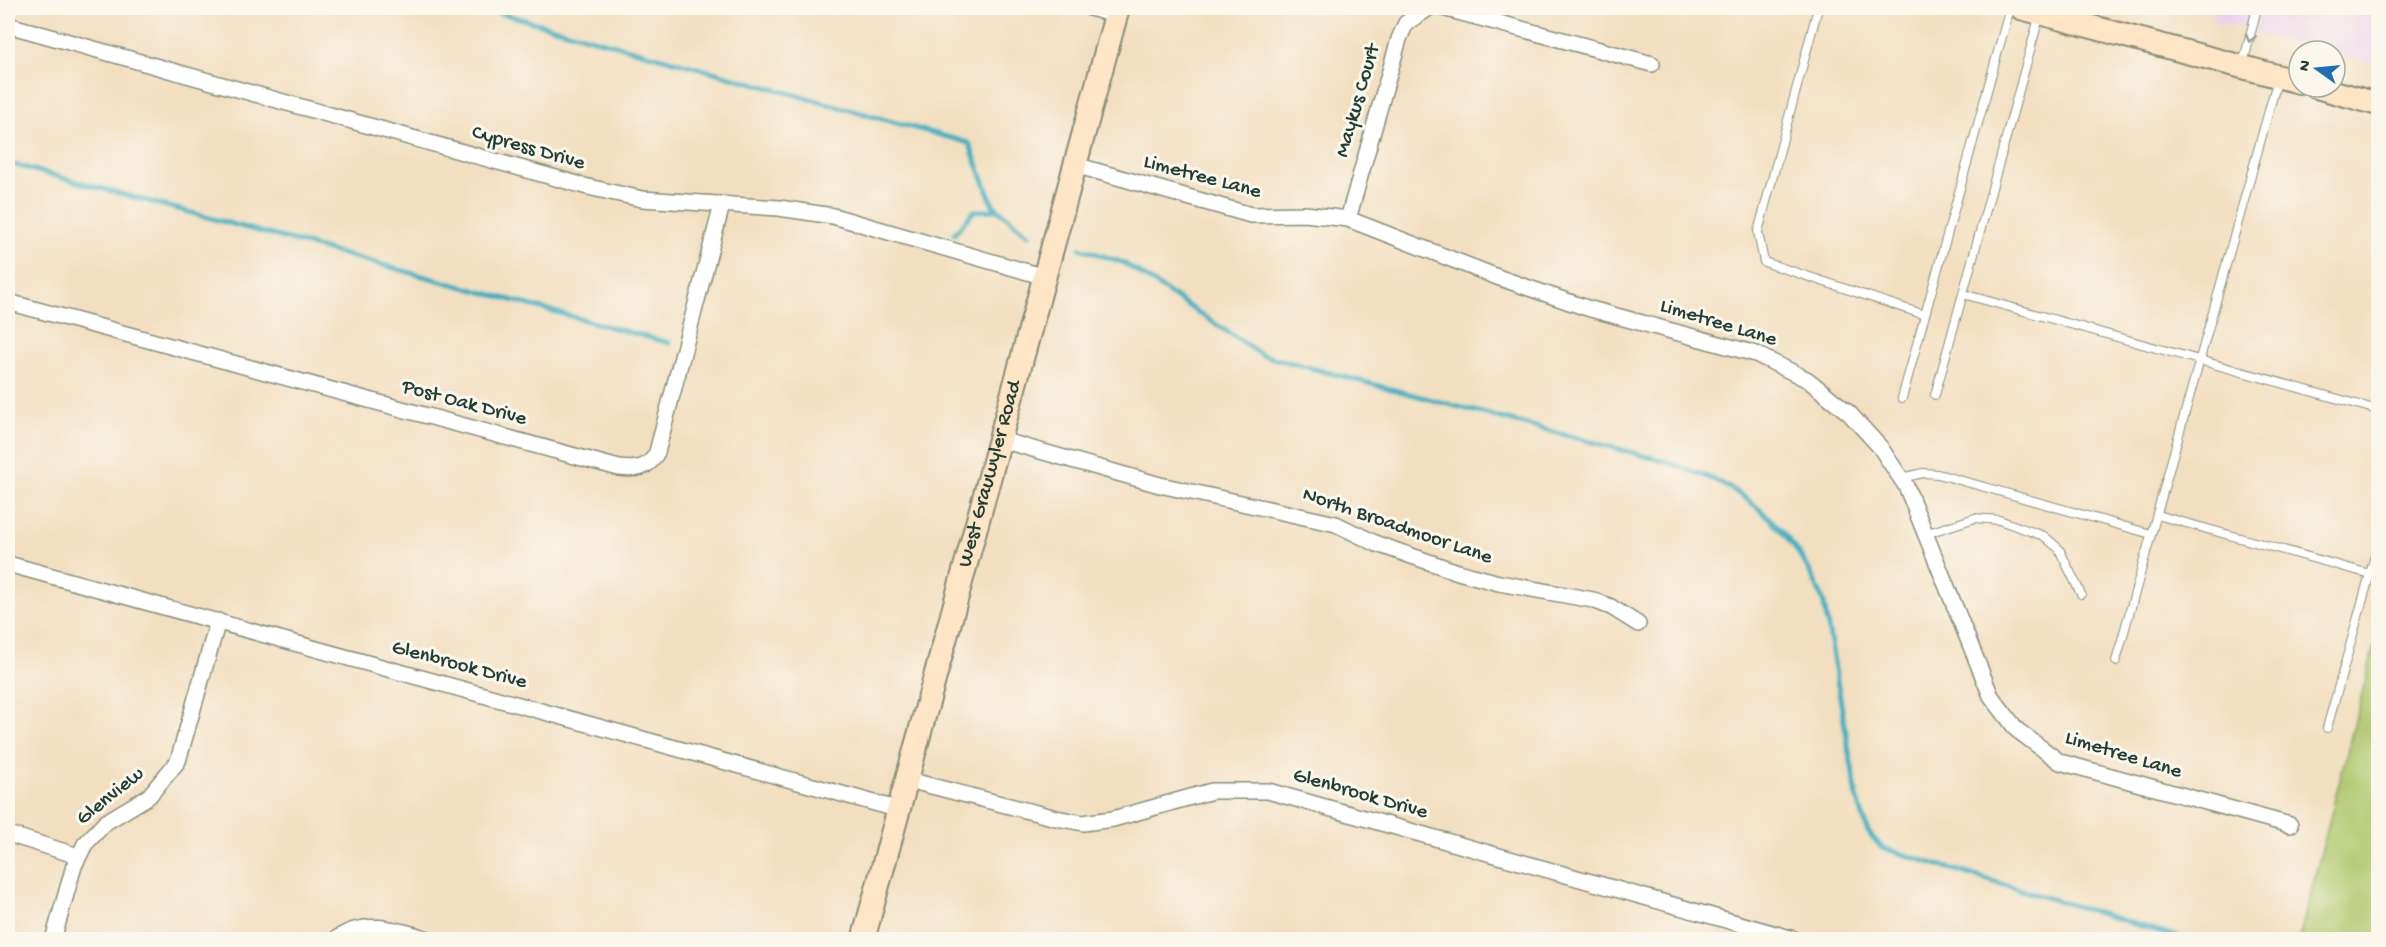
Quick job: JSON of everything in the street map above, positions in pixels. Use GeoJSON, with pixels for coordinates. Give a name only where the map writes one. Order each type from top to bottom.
{"type":"FeatureCollection","features":[{"type":"Feature","properties":{"kind":"main road"},"geometry":{"type":"LineString","coordinates":[[2031,10],[2287,79]]}},
{"type":"Feature","properties":{"kind":"main road","name":"West Grauwyler Road"},"geometry":{"type":"LineString","coordinates":[[863,939],[1117,11]]}},
{"type":"Feature","properties":{"kind":"main road"},"geometry":{"type":"LineString","coordinates":[[2347,95],[2379,104]]}},
{"type":"Feature","properties":{"kind":"street"},"geometry":{"type":"LineString","coordinates":[[1090,8],[1117,11]]}},
{"type":"Feature","properties":{"kind":"street","name":"Maykus Court"},"geometry":{"type":"LineString","coordinates":[[1348,219],[1399,39],[1406,23],[1429,8]]}},
{"type":"Feature","properties":{"kind":"street"},"geometry":{"type":"LineString","coordinates":[[1443,8],[1652,64]]}},
{"type":"Feature","properties":{"kind":"street","name":"Cypress Drive"},"geometry":{"type":"LineString","coordinates":[[8,25],[588,188],[642,199],[779,208],[833,216],[1045,277]]}},
{"type":"Feature","properties":{"kind":"street","name":"Limetree Lane"},"geometry":{"type":"LineString","coordinates":[[1075,165],[1251,215],[1305,214],[1348,219],[1533,290],[1587,308],[1756,354],[1785,367],[1808,380],[1849,413],[1880,447],[1901,478],[1991,696],[2017,729],[2040,750],[2060,762],[2089,771],[2290,825]]}},
{"type":"Feature","properties":{"kind":"street","name":"Post Oak Drive"},"geometry":{"type":"LineString","coordinates":[[8,302],[619,468],[641,469],[653,460],[657,452],[722,206]]}},
{"type":"Feature","properties":{"kind":"street","name":"North Broadmoor Lane"},"geometry":{"type":"LineString","coordinates":[[1001,440],[1160,485],[1327,521],[1356,532],[1377,544],[1458,572],[1499,583],[1593,600],[1611,607],[1638,624]]}},
{"type":"Feature","properties":{"kind":"street","name":"Glenbrook Drive"},"geometry":{"type":"LineString","coordinates":[[8,564],[900,810]]}},
{"type":"Feature","properties":{"kind":"street","name":"Glenview"},"geometry":{"type":"LineString","coordinates":[[53,939],[78,856],[94,832],[149,796],[178,761],[218,621]]}},
{"type":"Feature","properties":{"kind":"street","name":"Glenbrook Drive"},"geometry":{"type":"LineString","coordinates":[[908,780],[1083,823],[1113,819],[1212,791],[1268,791],[1797,939]]}},
{"type":"Feature","properties":{"kind":"street"},"geometry":{"type":"LineString","coordinates":[[8,834],[78,856]]}},
{"type":"Feature","properties":{"kind":"street"},"geometry":{"type":"LineString","coordinates":[[335,939],[352,931],[380,926],[432,939]]}},
{"type":"Feature","properties":{"kind":"lane"},"geometry":{"type":"LineString","coordinates":[[1818,8],[1758,232],[1764,262],[1925,315]]}},
{"type":"Feature","properties":{"kind":"lane"},"geometry":{"type":"LineString","coordinates":[[1902,398],[2010,8]]}},
{"type":"Feature","properties":{"kind":"lane"},"geometry":{"type":"LineString","coordinates":[[2242,68],[2257,8]]}},
{"type":"Feature","properties":{"kind":"lane"},"geometry":{"type":"LineString","coordinates":[[1935,395],[2031,10]]}},
{"type":"Feature","properties":{"kind":"lane"},"geometry":{"type":"LineString","coordinates":[[2116,661],[2200,360],[2287,86]]}},
{"type":"Feature","properties":{"kind":"lane"},"geometry":{"type":"LineString","coordinates":[[1962,294],[2379,410]]}},
{"type":"Feature","properties":{"kind":"lane"},"geometry":{"type":"LineString","coordinates":[[1901,478],[1923,472],[1938,474],[2151,534]]}},
{"type":"Feature","properties":{"kind":"lane"},"geometry":{"type":"LineString","coordinates":[[2157,515],[2370,574]]}},
{"type":"Feature","properties":{"kind":"lane"},"geometry":{"type":"LineString","coordinates":[[1925,534],[1976,518],[1999,520],[2044,536],[2059,549],[2081,594]]}},
{"type":"Feature","properties":{"kind":"lane"},"geometry":{"type":"LineString","coordinates":[[2327,728],[2379,545]]}},
{"type":"Feature","properties":{"kind":"shaded area"},"geometry":{"type":"Polygon","coordinates":[[[2216,8],[2378,8],[2378,65],[2347,56],[2347,39],[2287,41],[2213,21],[2216,8]]]}},
{"type":"Feature","properties":{"kind":"green space"},"geometry":{"type":"Polygon","coordinates":[[[2378,631],[2378,939],[2299,939],[2378,631]]]}},
{"type":"Feature","properties":{"kind":"waterway"},"geometry":{"type":"LineString","coordinates":[[482,8],[969,143],[993,205],[1029,235]]}},
{"type":"Feature","properties":{"kind":"waterway"},"geometry":{"type":"LineString","coordinates":[[8,163],[669,343]]}},
{"type":"Feature","properties":{"kind":"waterway"},"geometry":{"type":"LineString","coordinates":[[954,234],[974,211],[998,210]]}},
{"type":"Feature","properties":{"kind":"waterway"},"geometry":{"type":"LineString","coordinates":[[1080,248],[1124,263],[1262,355],[1664,461],[1706,476],[1731,489],[1749,501],[1781,530],[1806,565],[1816,584],[1824,604],[1857,797],[1868,832],[1882,848],[2188,940]]}}]}
